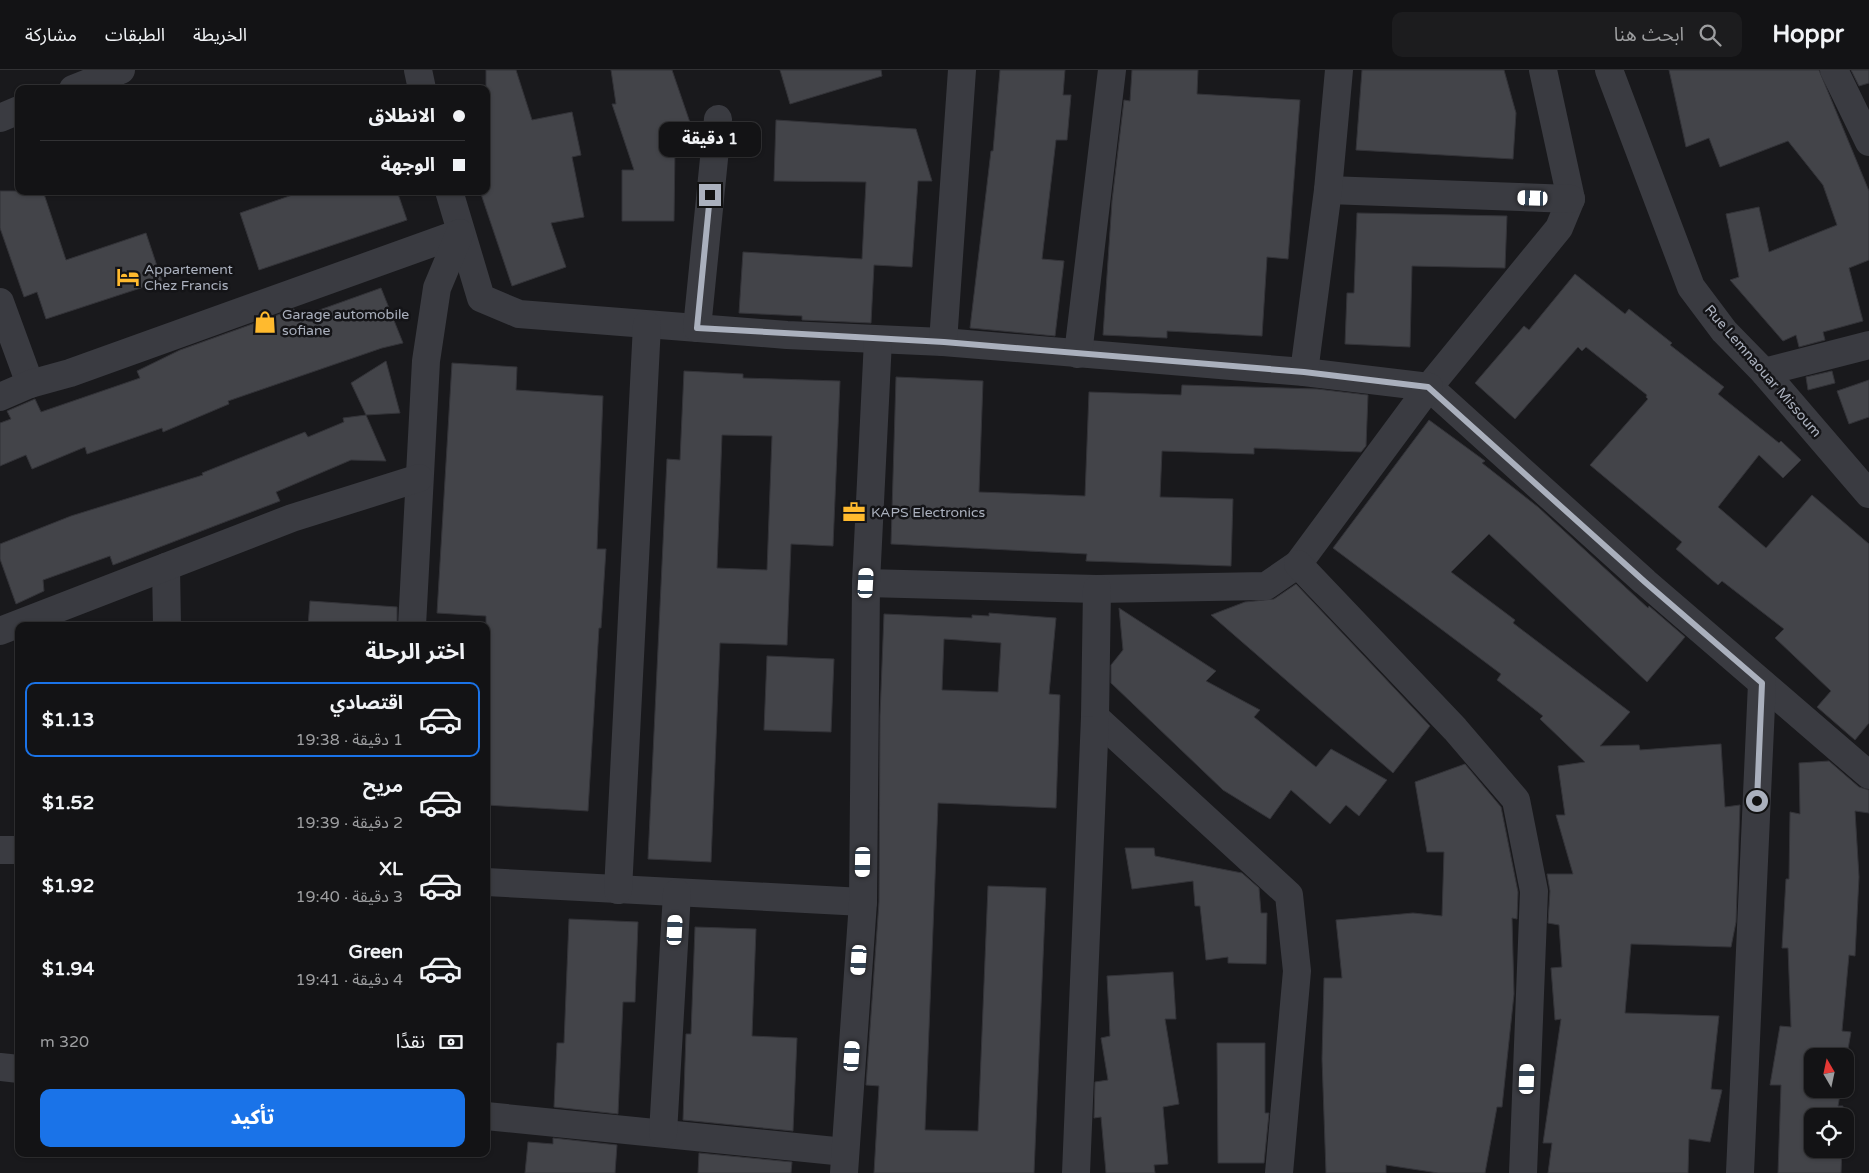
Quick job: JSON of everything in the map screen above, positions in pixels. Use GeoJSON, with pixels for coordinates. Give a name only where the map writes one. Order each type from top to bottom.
{"type":"FeatureCollection","features":[{"type":"Feature","properties":{"kind":"street"},"geometry":{"type":"LineString","coordinates":[[84,85],[121,70]]}},
{"type":"Feature","properties":{"kind":"street"},"geometry":{"type":"LineString","coordinates":[[418,70],[421,85]]}},
{"type":"Feature","properties":{"kind":"street"},"geometry":{"type":"LineString","coordinates":[[944,342],[962,70]]}},
{"type":"Feature","properties":{"kind":"street"},"geometry":{"type":"LineString","coordinates":[[1078,354],[1112,70]]}},
{"type":"Feature","properties":{"kind":"street"},"geometry":{"type":"LineString","coordinates":[[1304,372],[1328,190],[1339,70]]}},
{"type":"Feature","properties":{"kind":"street"},"geometry":{"type":"LineString","coordinates":[[866,583],[1097,590],[1266,586],[1298,564],[1428,387],[1559,228],[1570,199],[1543,70]]}},
{"type":"Feature","properties":{"kind":"street","name":"Rue Lemnaouar Missoum"},"geometry":{"type":"LineString","coordinates":[[1609,70],[1691,287],[1724,331],[1764,372],[1869,494]]}},
{"type":"Feature","properties":{"kind":"street"},"geometry":{"type":"LineString","coordinates":[[1834,70],[1869,142]]}},
{"type":"Feature","properties":{"kind":"street"},"geometry":{"type":"LineString","coordinates":[[0,118],[15,112]]}},
{"type":"Feature","properties":{"kind":"street"},"geometry":{"type":"LineString","coordinates":[[697,328],[718,119]]}},
{"type":"Feature","properties":{"kind":"street"},"geometry":{"type":"LineString","coordinates":[[1328,190],[1570,199]]}},
{"type":"Feature","properties":{"kind":"street"},"geometry":{"type":"LineString","coordinates":[[450,195],[460,234],[481,298],[519,314],[647,325],[878,340],[944,342],[1304,372],[1428,387],[1645,582],[1869,775]]}},
{"type":"Feature","properties":{"kind":"street"},"geometry":{"type":"LineString","coordinates":[[0,397],[30,384],[70,374],[460,234]]}},
{"type":"Feature","properties":{"kind":"street"},"geometry":{"type":"LineString","coordinates":[[412,622],[426,361],[437,288],[460,234]]}},
{"type":"Feature","properties":{"kind":"street"},"geometry":{"type":"LineString","coordinates":[[0,302],[30,384]]}},
{"type":"Feature","properties":{"kind":"street"},"geometry":{"type":"LineString","coordinates":[[618,890],[647,325]]}},
{"type":"Feature","properties":{"kind":"street"},"geometry":{"type":"LineString","coordinates":[[490,1116],[663,1133],[845,1162],[863,902],[866,583],[878,340]]}},
{"type":"Feature","properties":{"kind":"street"},"geometry":{"type":"LineString","coordinates":[[1764,372],[1869,345]]}},
{"type":"Feature","properties":{"kind":"street"},"geometry":{"type":"LineString","coordinates":[[23,622],[292,518],[419,478]]}},
{"type":"Feature","properties":{"kind":"street"},"geometry":{"type":"LineString","coordinates":[[1298,564],[1455,729],[1516,800],[1534,891],[1523,1173]]}},
{"type":"Feature","properties":{"kind":"street"},"geometry":{"type":"LineString","coordinates":[[166,567],[167,622]]}},
{"type":"Feature","properties":{"kind":"street"},"geometry":{"type":"LineString","coordinates":[[1076,1173],[1095,717],[1097,590]]}},
{"type":"Feature","properties":{"kind":"street"},"geometry":{"type":"LineString","coordinates":[[0,631],[15,625]]}},
{"type":"Feature","properties":{"kind":"street"},"geometry":{"type":"LineString","coordinates":[[1740,1173],[1762,683]]}},
{"type":"Feature","properties":{"kind":"street"},"geometry":{"type":"LineString","coordinates":[[1095,717],[1289,895],[1297,970],[1279,1173]]}},
{"type":"Feature","properties":{"kind":"street"},"geometry":{"type":"LineString","coordinates":[[0,850],[15,850]]}},
{"type":"Feature","properties":{"kind":"street"},"geometry":{"type":"LineString","coordinates":[[490,882],[863,902]]}},
{"type":"Feature","properties":{"kind":"street"},"geometry":{"type":"LineString","coordinates":[[663,1133],[677,893]]}},
{"type":"Feature","properties":{"kind":"street"},"geometry":{"type":"LineString","coordinates":[[0,1067],[15,1069]]}},
{"type":"Feature","properties":{"kind":"building"},"geometry":{"type":"Polygon","coordinates":[[[486,70],[516,70],[532,120],[572,112],[581,155],[572,157],[584,217],[551,223],[566,267],[512,286],[481,195],[490,195],[490,85],[486,85],[486,70]]]}},
{"type":"Feature","properties":{"kind":"building"},"geometry":{"type":"Polygon","coordinates":[[[611,70],[672,70],[696,140],[675,147],[674,221],[622,221],[622,170],[634,170],[612,104],[616,104],[611,70]]]}},
{"type":"Feature","properties":{"kind":"building"},"geometry":{"type":"Polygon","coordinates":[[[780,70],[881,70],[882,76],[790,104],[780,70]]]}},
{"type":"Feature","properties":{"kind":"building"},"geometry":{"type":"Polygon","coordinates":[[[1000,70],[1065,70],[1063,95],[1071,95],[1067,140],[1056,140],[1042,259],[1064,261],[1055,336],[970,328],[991,151],[993,151],[1000,70]]]}},
{"type":"Feature","properties":{"kind":"building"},"geometry":{"type":"Polygon","coordinates":[[[1132,70],[1198,70],[1197,94],[1300,100],[1288,259],[1267,257],[1262,336],[1167,331],[1167,338],[1103,335],[1112,201],[1124,100],[1130,101],[1132,70]]]}},
{"type":"Feature","properties":{"kind":"building"},"geometry":{"type":"Polygon","coordinates":[[[1362,70],[1504,70],[1516,113],[1513,159],[1356,150],[1362,70]]]}},
{"type":"Feature","properties":{"kind":"building"},"geometry":{"type":"Polygon","coordinates":[[[1669,70],[1819,70],[1869,191],[1869,260],[1849,268],[1863,321],[1823,332],[1825,340],[1799,347],[1796,335],[1783,341],[1730,280],[1739,277],[1726,214],[1759,207],[1769,252],[1837,225],[1823,185],[1788,141],[1720,167],[1709,138],[1686,147],[1669,70]]]}},
{"type":"Feature","properties":{"kind":"building"},"geometry":{"type":"Polygon","coordinates":[[[1851,70],[1869,70],[1869,83],[1859,86],[1851,70]]]}},
{"type":"Feature","properties":{"kind":"building"},"geometry":{"type":"Polygon","coordinates":[[[776,120],[916,129],[932,181],[918,181],[912,267],[874,265],[871,323],[802,320],[802,316],[739,313],[743,252],[862,259],[866,182],[774,181],[776,120]]]}},
{"type":"Feature","properties":{"kind":"building"},"geometry":{"type":"Polygon","coordinates":[[[0,191],[15,191],[15,195],[44,195],[66,260],[146,233],[162,281],[46,319],[37,292],[24,297],[0,228],[0,191]]]}},
{"type":"Feature","properties":{"kind":"building"},"geometry":{"type":"Polygon","coordinates":[[[292,195],[398,195],[407,220],[259,270],[240,213],[292,195]]]}},
{"type":"Feature","properties":{"kind":"building"},"geometry":{"type":"Polygon","coordinates":[[[1357,213],[1507,216],[1505,268],[1412,266],[1410,347],[1345,344],[1347,293],[1354,293],[1357,213]]]}},
{"type":"Feature","properties":{"kind":"building"},"geometry":{"type":"Polygon","coordinates":[[[1575,274],[1625,314],[1629,309],[1672,343],[1670,345],[1724,387],[1718,394],[1779,443],[1781,441],[1801,460],[1783,478],[1759,455],[1718,507],[1766,548],[1812,495],[1869,544],[1869,723],[1855,740],[1817,707],[1831,691],[1775,638],[1784,629],[1722,581],[1718,585],[1676,549],[1682,542],[1590,465],[1648,399],[1647,395],[1586,347],[1582,351],[1578,347],[1515,419],[1475,383],[1524,326],[1529,330],[1575,274]]]}},
{"type":"Feature","properties":{"kind":"building"},"geometry":{"type":"Polygon","coordinates":[[[381,288],[403,343],[382,348],[228,401],[229,404],[163,432],[162,428],[87,454],[85,447],[32,469],[26,455],[0,466],[0,423],[11,419],[7,411],[35,399],[41,412],[140,378],[137,371],[180,350],[294,309],[297,318],[381,288]]]}},
{"type":"Feature","properties":{"kind":"building"},"geometry":{"type":"Polygon","coordinates":[[[386,361],[400,413],[366,415],[351,383],[386,361]]]}},
{"type":"Feature","properties":{"kind":"building"},"geometry":{"type":"Polygon","coordinates":[[[452,363],[517,367],[516,390],[603,396],[597,549],[606,549],[601,628],[599,628],[588,811],[490,805],[490,622],[486,622],[486,616],[437,613],[452,363]]]}},
{"type":"Feature","properties":{"kind":"building"},"geometry":{"type":"Polygon","coordinates":[[[684,371],[743,374],[743,378],[840,381],[833,546],[791,544],[787,645],[720,643],[711,862],[648,859],[667,459],[680,460],[684,371]],[[722,435],[717,568],[767,570],[772,436],[722,435]]]}},
{"type":"Feature","properties":{"kind":"building"},"geometry":{"type":"Polygon","coordinates":[[[1832,371],[1835,383],[1808,390],[1806,377],[1832,371]]]}},
{"type":"Feature","properties":{"kind":"building"},"geometry":{"type":"Polygon","coordinates":[[[896,377],[983,381],[979,492],[1085,496],[1089,392],[1181,395],[1182,385],[1317,389],[1368,395],[1366,446],[1361,452],[1254,448],[1254,454],[1162,451],[1160,497],[1233,499],[1231,566],[1086,561],[1087,554],[891,544],[896,377]]]}},
{"type":"Feature","properties":{"kind":"building"},"geometry":{"type":"Polygon","coordinates":[[[1869,380],[1869,417],[1849,424],[1837,391],[1869,380]]]}},
{"type":"Feature","properties":{"kind":"building"},"geometry":{"type":"Polygon","coordinates":[[[366,415],[386,461],[351,460],[276,492],[280,501],[113,565],[110,556],[43,580],[44,591],[16,604],[0,559],[0,544],[71,516],[203,475],[202,473],[305,432],[308,437],[344,422],[343,418],[366,415]]]}},
{"type":"Feature","properties":{"kind":"building"},"geometry":{"type":"Polygon","coordinates":[[[1429,420],[1485,461],[1482,463],[1538,507],[1648,608],[1649,606],[1685,637],[1647,682],[1489,534],[1451,572],[1515,620],[1513,623],[1630,712],[1600,746],[1639,745],[1640,750],[1721,744],[1725,807],[1740,805],[1736,922],[1731,947],[1631,944],[1625,1013],[1719,1016],[1711,1089],[1722,1090],[1710,1142],[1689,1139],[1688,1173],[1548,1173],[1552,1143],[1543,1143],[1561,1019],[1555,1020],[1551,968],[1562,967],[1559,925],[1548,923],[1550,891],[1547,874],[1573,874],[1556,815],[1565,815],[1558,766],[1585,762],[1540,719],[1543,716],[1497,680],[1501,674],[1333,548],[1429,420]]]}},
{"type":"Feature","properties":{"kind":"building"},"geometry":{"type":"Polygon","coordinates":[[[1296,584],[1430,726],[1393,773],[1211,615],[1245,602],[1274,599],[1296,584]]]}},
{"type":"Feature","properties":{"kind":"building"},"geometry":{"type":"Polygon","coordinates":[[[310,601],[397,607],[397,622],[308,622],[310,601]]]}},
{"type":"Feature","properties":{"kind":"building"},"geometry":{"type":"Polygon","coordinates":[[[1119,608],[1216,671],[1206,681],[1260,710],[1254,717],[1316,767],[1331,749],[1387,780],[1359,816],[1346,805],[1330,824],[1291,790],[1270,819],[1223,790],[1111,683],[1111,665],[1123,650],[1119,608]]]}},
{"type":"Feature","properties":{"kind":"building"},"geometry":{"type":"Polygon","coordinates":[[[989,613],[1056,618],[1049,694],[1060,695],[1056,808],[938,803],[925,1130],[978,1131],[988,886],[1046,888],[1034,1173],[874,1173],[879,1086],[866,1085],[879,902],[880,716],[884,614],[972,618],[972,615],[989,616],[989,613]],[[944,639],[942,690],[998,692],[1001,643],[944,639]]]}},
{"type":"Feature","properties":{"kind":"building"},"geometry":{"type":"Polygon","coordinates":[[[767,656],[834,659],[831,732],[764,730],[767,656]]]}},
{"type":"Feature","properties":{"kind":"building"},"geometry":{"type":"Polygon","coordinates":[[[1829,761],[1859,787],[1869,790],[1869,813],[1855,811],[1859,877],[1855,956],[1849,955],[1842,1031],[1851,1032],[1848,1048],[1804,1048],[1804,1098],[1839,1098],[1838,1106],[1843,1106],[1843,1108],[1804,1108],[1804,1158],[1842,1158],[1841,1173],[1778,1173],[1781,1085],[1770,1085],[1780,1026],[1791,1027],[1788,948],[1782,948],[1786,879],[1789,879],[1790,812],[1800,814],[1799,763],[1829,761]]]}},
{"type":"Feature","properties":{"kind":"building"},"geometry":{"type":"Polygon","coordinates":[[[1465,764],[1501,807],[1518,892],[1517,919],[1512,918],[1514,994],[1502,1107],[1497,1107],[1485,1173],[1438,1173],[1386,1165],[1386,1173],[1326,1173],[1322,1059],[1324,978],[1342,978],[1336,920],[1413,913],[1442,916],[1444,852],[1427,852],[1415,782],[1465,764]]]}},
{"type":"Feature","properties":{"kind":"building"},"geometry":{"type":"Polygon","coordinates":[[[1125,848],[1154,848],[1155,856],[1242,873],[1259,888],[1261,913],[1267,913],[1266,964],[1228,963],[1228,957],[1206,960],[1200,906],[1195,906],[1193,881],[1132,889],[1125,848]]]}},
{"type":"Feature","properties":{"kind":"building"},"geometry":{"type":"Polygon","coordinates":[[[569,919],[638,922],[635,1002],[623,1002],[618,1114],[554,1107],[557,1043],[564,1043],[569,919]]]}},
{"type":"Feature","properties":{"kind":"building"},"geometry":{"type":"Polygon","coordinates":[[[695,927],[756,929],[752,1036],[797,1038],[793,1131],[683,1120],[686,1034],[691,1034],[695,927]]]}},
{"type":"Feature","properties":{"kind":"building"},"geometry":{"type":"Polygon","coordinates":[[[1173,972],[1176,1019],[1165,1019],[1179,1104],[1163,1107],[1168,1164],[1154,1165],[1155,1173],[1106,1173],[1101,1117],[1094,1118],[1095,1082],[1108,1080],[1101,1038],[1110,1036],[1107,976],[1173,972]]]}},
{"type":"Feature","properties":{"kind":"building"},"geometry":{"type":"Polygon","coordinates":[[[1217,1043],[1265,1043],[1265,1113],[1269,1113],[1264,1163],[1218,1163],[1217,1043]]]}},
{"type":"Feature","properties":{"kind":"building"},"geometry":{"type":"Polygon","coordinates":[[[553,1138],[617,1145],[615,1173],[525,1173],[528,1142],[553,1144],[553,1138]]]}},
{"type":"Feature","properties":{"kind":"building"},"geometry":{"type":"Polygon","coordinates":[[[699,1153],[792,1162],[791,1173],[698,1173],[699,1153]]]}},
{"type":"Feature","properties":{"kind":"place","name":"Appartement Chez Francis"},"geometry":{"type":"Point","coordinates":[128,277]}},
{"type":"Feature","properties":{"kind":"place","name":"Garage automobile sofiane"},"geometry":{"type":"Point","coordinates":[265,322]}},
{"type":"Feature","properties":{"kind":"place","name":"KAPS Electronics"},"geometry":{"type":"Point","coordinates":[854,512]}},
{"type":"Feature","properties":{"kind":"route"},"geometry":{"type":"LineString","coordinates":[[710,195],[697,328],[878,340],[944,342],[1304,372],[1428,387],[1645,582],[1762,683],[1757,801]]}}]}
